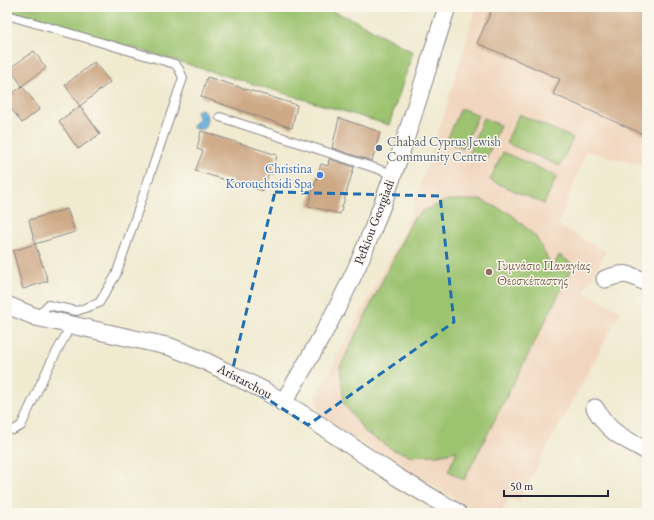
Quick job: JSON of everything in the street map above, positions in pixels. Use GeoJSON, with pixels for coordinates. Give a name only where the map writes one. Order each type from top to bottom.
{"type":"FeatureCollection","features":[{"type":"Feature","properties":{"kind":"street","name":"Pefkiou Georgiadi"},"geometry":{"type":"LineString","coordinates":[[283,403],[316,349],[339,306],[365,249],[393,174],[447,7]]}},
{"type":"Feature","properties":{"kind":"street"},"geometry":{"type":"LineString","coordinates":[[605,279],[620,274],[627,274],[647,283]]}},
{"type":"Feature","properties":{"kind":"street","name":"Aristarchou"},"geometry":{"type":"LineString","coordinates":[[7,305],[36,317],[171,348],[206,361],[265,391],[320,425],[397,477],[458,513]]}},
{"type":"Feature","properties":{"kind":"street"},"geometry":{"type":"LineString","coordinates":[[596,408],[603,421],[615,434],[647,451]]}},
{"type":"Feature","properties":{"kind":"lane"},"geometry":{"type":"LineString","coordinates":[[7,15],[174,64],[179,69],[183,78],[116,275],[99,303],[78,311],[48,305],[36,317]]}},
{"type":"Feature","properties":{"kind":"lane"},"geometry":{"type":"LineString","coordinates":[[220,117],[393,174]]}},
{"type":"Feature","properties":{"kind":"lane"},"geometry":{"type":"LineString","coordinates":[[13,430],[21,426],[48,368],[71,325]]}},
{"type":"Feature","properties":{"kind":"highlighted area"},"geometry":{"type":"Polygon","coordinates":[[[275,192],[440,196],[454,322],[308,425],[231,376],[275,192]]]}},
{"type":"Feature","properties":{"kind":"shaded area","name":"Γυμνάσιο Παναγίας Θεοσκέπαστης"},"geometry":{"type":"Polygon","coordinates":[[[476,7],[647,7],[647,166],[586,151],[558,225],[606,252],[584,292],[621,311],[518,502],[509,498],[501,513],[479,513],[327,423],[320,413],[316,397],[405,230],[443,118],[476,7]]]}},
{"type":"Feature","properties":{"kind":"green space"},"geometry":{"type":"Polygon","coordinates":[[[7,7],[323,7],[356,21],[413,52],[389,125],[7,10],[7,7]]]}},
{"type":"Feature","properties":{"kind":"green space"},"geometry":{"type":"Polygon","coordinates":[[[461,108],[478,115],[463,149],[446,142],[461,108]]]}},
{"type":"Feature","properties":{"kind":"green space"},"geometry":{"type":"Polygon","coordinates":[[[519,114],[573,138],[560,166],[506,143],[519,114]]]}},
{"type":"Feature","properties":{"kind":"green space"},"geometry":{"type":"Polygon","coordinates":[[[483,118],[500,125],[486,160],[469,153],[483,118]]]}},
{"type":"Feature","properties":{"kind":"green space"},"geometry":{"type":"Polygon","coordinates":[[[503,152],[557,176],[544,204],[490,180],[503,152]]]}},
{"type":"Feature","properties":{"kind":"green space"},"geometry":{"type":"Polygon","coordinates":[[[448,200],[481,200],[511,214],[536,237],[550,263],[550,273],[559,255],[574,265],[464,480],[448,471],[457,451],[438,455],[412,456],[393,450],[365,432],[344,404],[340,367],[413,219],[423,211],[448,200]]]}},
{"type":"Feature","properties":{"kind":"water"},"geometry":{"type":"Polygon","coordinates":[[[202,109],[206,114],[206,123],[204,129],[197,129],[192,127],[198,119],[196,111],[202,109]]]}},
{"type":"Feature","properties":{"kind":"building"},"geometry":{"type":"Polygon","coordinates":[[[493,7],[647,7],[647,136],[553,94],[560,79],[477,43],[493,7]]]}},
{"type":"Feature","properties":{"kind":"building"},"geometry":{"type":"Polygon","coordinates":[[[34,51],[46,68],[22,86],[10,68],[34,51]]]}},
{"type":"Feature","properties":{"kind":"building"},"geometry":{"type":"Polygon","coordinates":[[[94,62],[110,82],[80,106],[65,85],[94,62]]]}},
{"type":"Feature","properties":{"kind":"building"},"geometry":{"type":"Polygon","coordinates":[[[207,77],[297,105],[292,128],[201,97],[207,77]]]}},
{"type":"Feature","properties":{"kind":"building"},"geometry":{"type":"Polygon","coordinates":[[[22,86],[40,109],[22,123],[7,103],[7,98],[22,86]]]}},
{"type":"Feature","properties":{"kind":"building"},"geometry":{"type":"Polygon","coordinates":[[[80,106],[100,134],[78,149],[59,121],[80,106]]]}},
{"type":"Feature","properties":{"kind":"building"},"geometry":{"type":"Polygon","coordinates":[[[339,118],[380,132],[372,161],[332,148],[339,118]]]}},
{"type":"Feature","properties":{"kind":"building"},"geometry":{"type":"Polygon","coordinates":[[[201,131],[277,155],[273,174],[268,174],[264,191],[195,171],[203,151],[197,149],[201,131]]]}},
{"type":"Feature","properties":{"kind":"building"},"geometry":{"type":"Polygon","coordinates":[[[329,159],[354,167],[340,214],[308,206],[321,164],[328,166],[329,159]]]}},
{"type":"Feature","properties":{"kind":"building"},"geometry":{"type":"Polygon","coordinates":[[[67,209],[75,232],[35,244],[29,220],[67,209]]]}},
{"type":"Feature","properties":{"kind":"building"},"geometry":{"type":"Polygon","coordinates":[[[35,244],[48,281],[23,289],[13,251],[35,244]]]}},
{"type":"Feature","properties":{"kind":"place","name":"Chabad Cyprus Jewish Community Centre"},"geometry":{"type":"Point","coordinates":[379,148]}},
{"type":"Feature","properties":{"kind":"place","name":"Christina Korouchtsidi Spa"},"geometry":{"type":"Point","coordinates":[320,175]}},
{"type":"Feature","properties":{"kind":"place","name":"Γυμνάσιο Παναγίας Θεοσκέπαστης"},"geometry":{"type":"Point","coordinates":[489,272]}}]}
